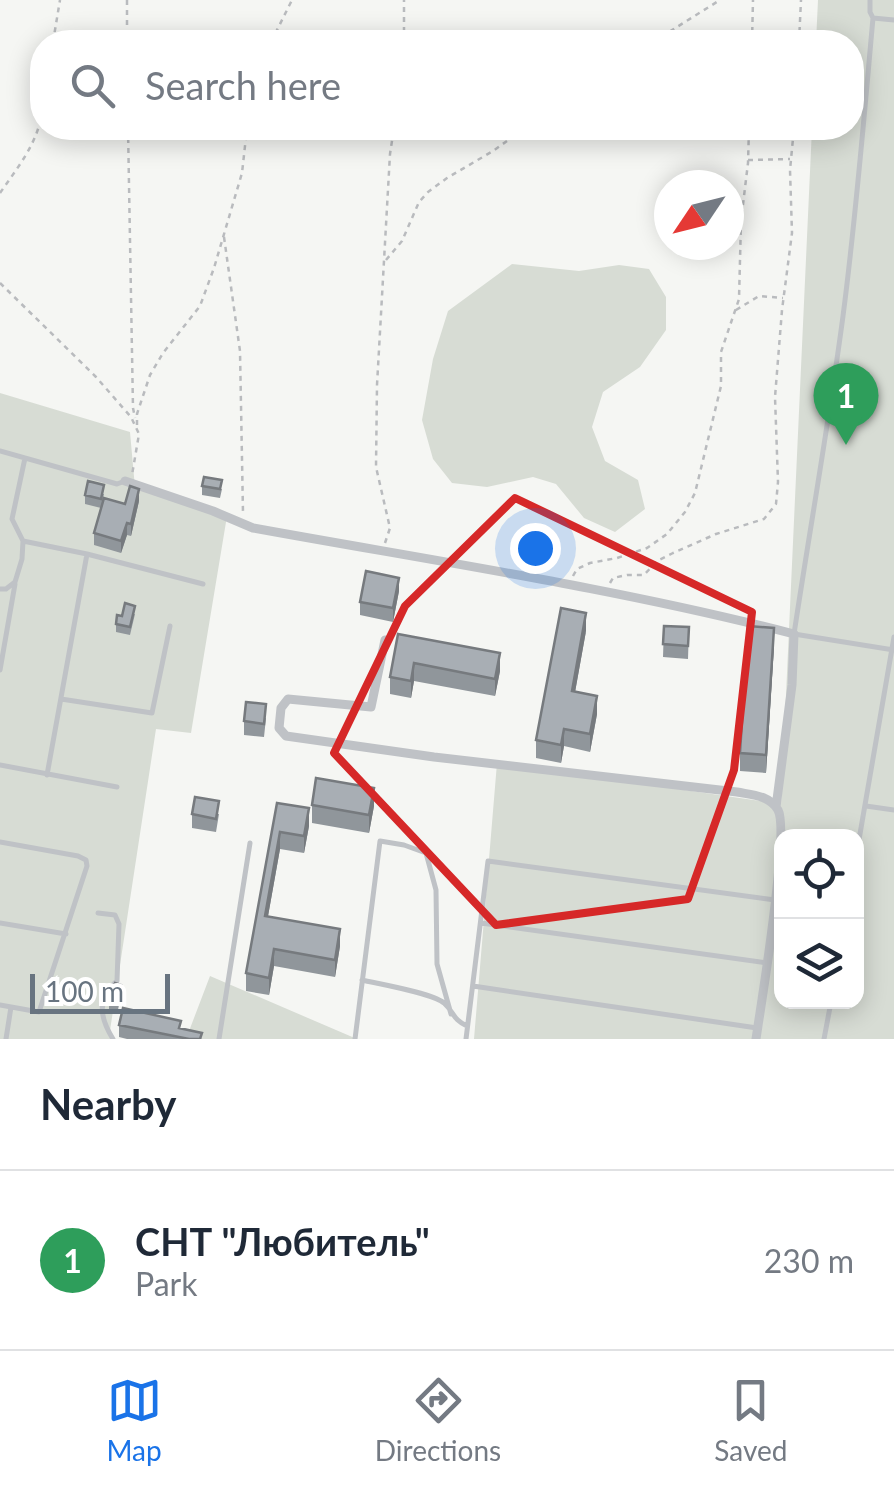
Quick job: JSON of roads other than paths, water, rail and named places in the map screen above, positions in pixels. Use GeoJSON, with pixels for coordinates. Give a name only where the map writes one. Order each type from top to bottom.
{"type":"FeatureCollection","features":[{"type":"Feature","properties":{"kind":"street"},"geometry":{"type":"LineString","coordinates":[[128,482],[244,524],[604,592],[794,634],[792,686],[776,807]]}},
{"type":"Feature","properties":{"kind":"street"},"geometry":{"type":"LineString","coordinates":[[385,640],[371,707],[288,699],[281,708],[280,728],[286,736],[737,792],[767,798],[776,807],[782,829]]}},
{"type":"Feature","properties":{"kind":"street"},"geometry":{"type":"LineString","coordinates":[[756,1034],[774,907]]}},
{"type":"Feature","properties":{"kind":"lane"},"geometry":{"type":"LineString","coordinates":[[864,120],[873,18],[870,0]]}},
{"type":"Feature","properties":{"kind":"lane"},"geometry":{"type":"LineString","coordinates":[[873,18],[894,20]]}},
{"type":"Feature","properties":{"kind":"lane"},"geometry":{"type":"LineString","coordinates":[[862,140],[844,313],[794,634],[893,650]]}},
{"type":"Feature","properties":{"kind":"lane"},"geometry":{"type":"LineString","coordinates":[[0,451],[117,484],[128,482]]}},
{"type":"Feature","properties":{"kind":"lane"},"geometry":{"type":"LineString","coordinates":[[0,670],[22,559],[23,541],[12,520],[25,458]]}},
{"type":"Feature","properties":{"kind":"lane"},"geometry":{"type":"LineString","coordinates":[[23,541],[202,584]]}},
{"type":"Feature","properties":{"kind":"lane"},"geometry":{"type":"LineString","coordinates":[[48,775],[87,554]]}},
{"type":"Feature","properties":{"kind":"lane"},"geometry":{"type":"LineString","coordinates":[[0,589],[15,582]]}},
{"type":"Feature","properties":{"kind":"lane"},"geometry":{"type":"LineString","coordinates":[[61,700],[152,714],[170,626]]}},
{"type":"Feature","properties":{"kind":"lane"},"geometry":{"type":"LineString","coordinates":[[861,829],[894,637]]}},
{"type":"Feature","properties":{"kind":"lane"},"geometry":{"type":"LineString","coordinates":[[0,765],[117,787]]}},
{"type":"Feature","properties":{"kind":"lane"},"geometry":{"type":"LineString","coordinates":[[866,806],[894,810]]}},
{"type":"Feature","properties":{"kind":"lane"},"geometry":{"type":"LineString","coordinates":[[355,1039],[380,841],[426,853],[436,890],[437,964],[451,1014]]}},
{"type":"Feature","properties":{"kind":"lane"},"geometry":{"type":"LineString","coordinates":[[0,842],[78,856],[86,860],[87,866],[40,1012],[0,1005]]}},
{"type":"Feature","properties":{"kind":"lane"},"geometry":{"type":"LineString","coordinates":[[219,1039],[250,843]]}},
{"type":"Feature","properties":{"kind":"lane"},"geometry":{"type":"LineString","coordinates":[[466,1039],[488,861],[774,900]]}},
{"type":"Feature","properties":{"kind":"lane"},"geometry":{"type":"LineString","coordinates":[[98,914],[115,915],[120,924],[117,982],[102,1002],[104,1024],[113,1039]]}},
{"type":"Feature","properties":{"kind":"lane"},"geometry":{"type":"LineString","coordinates":[[481,922],[766,963]]}},
{"type":"Feature","properties":{"kind":"lane"},"geometry":{"type":"LineString","coordinates":[[0,924],[66,934]]}},
{"type":"Feature","properties":{"kind":"lane"},"geometry":{"type":"LineString","coordinates":[[362,980],[433,998],[444,1004],[456,1021],[468,1026]]}},
{"type":"Feature","properties":{"kind":"lane"},"geometry":{"type":"LineString","coordinates":[[472,986],[756,1034]]}},
{"type":"Feature","properties":{"kind":"lane"},"geometry":{"type":"LineString","coordinates":[[6,1039],[12,1007]]}},
{"type":"Feature","properties":{"kind":"lane"},"geometry":{"type":"LineString","coordinates":[[824,1039],[830,1009]]}},
{"type":"Feature","properties":{"kind":"place","name":"СНТ \"Любитель\""},"geometry":{"type":"Point","coordinates":[846,445]}}]}
